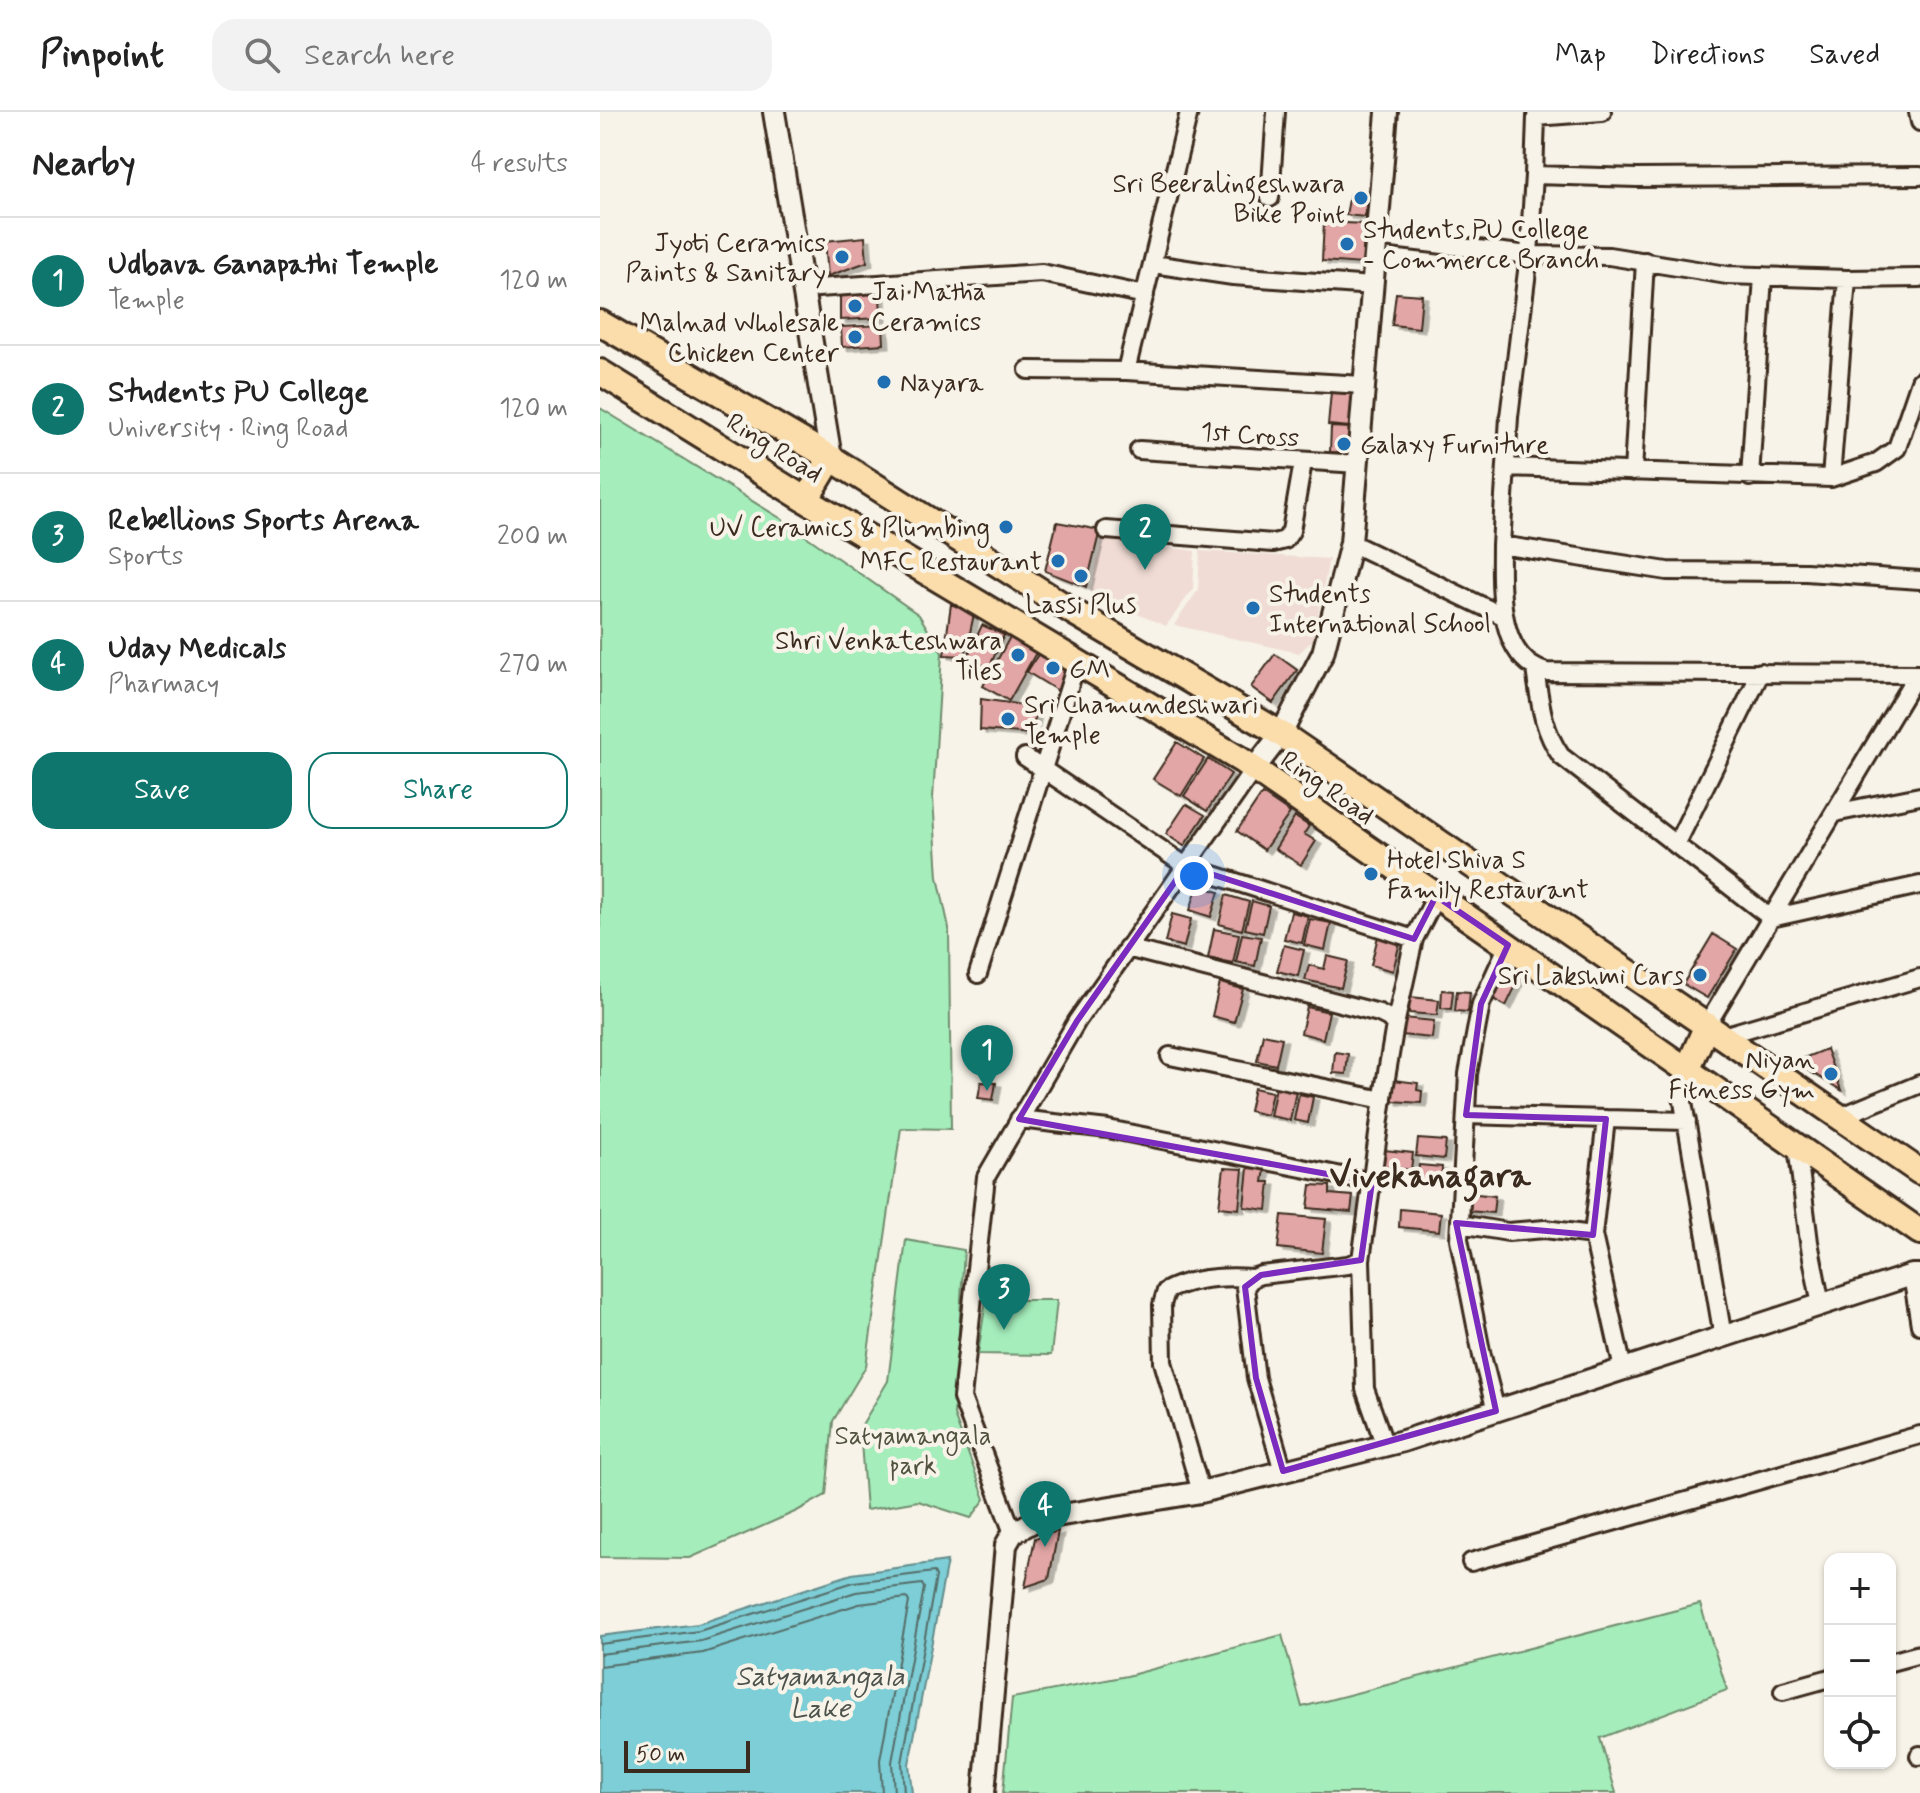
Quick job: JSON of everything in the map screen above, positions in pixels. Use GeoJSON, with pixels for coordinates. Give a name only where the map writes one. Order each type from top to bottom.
{"type":"FeatureCollection","features":[{"type":"Feature","properties":{"kind":"main road","name":"Ring Road"},"geometry":{"type":"LineString","coordinates":[[600,323],[831,458],[1075,613],[1281,734],[1920,1172]]}},
{"type":"Feature","properties":{"kind":"main road","name":"Ring Road"},"geometry":{"type":"LineString","coordinates":[[600,372],[806,500],[1254,769],[1920,1232]]}},
{"type":"Feature","properties":{"kind":"main road"},"geometry":{"type":"LineString","coordinates":[[806,500],[831,458]]}},
{"type":"Feature","properties":{"kind":"main road"},"geometry":{"type":"LineString","coordinates":[[1687,1070],[1715,1030]]}},
{"type":"Feature","properties":{"kind":"street"},"geometry":{"type":"LineString","coordinates":[[774,112],[831,458]]}},
{"type":"Feature","properties":{"kind":"street"},"geometry":{"type":"LineString","coordinates":[[1126,371],[1189,112]]}},
{"type":"Feature","properties":{"kind":"street"},"geometry":{"type":"LineString","coordinates":[[1270,198],[1276,112]]}},
{"type":"Feature","properties":{"kind":"street"},"geometry":{"type":"LineString","coordinates":[[1013,1533],[962,1398],[986,1177],[1077,1021],[1281,734],[1323,653],[1351,543],[1387,112]]}},
{"type":"Feature","properties":{"kind":"street"},"geometry":{"type":"LineString","coordinates":[[1602,112],[1536,114],[1529,255],[1509,417],[1501,545],[1503,616],[1508,631],[1525,660],[1535,669],[1546,672],[1919,674]]}},
{"type":"Feature","properties":{"kind":"street"},"geometry":{"type":"LineString","coordinates":[[1918,112],[1920,122]]}},
{"type":"Feature","properties":{"kind":"street"},"geometry":{"type":"LineString","coordinates":[[1534,175],[1637,178],[1920,176]]}},
{"type":"Feature","properties":{"kind":"street"},"geometry":{"type":"LineString","coordinates":[[1375,237],[1529,255],[1609,256],[1727,275],[1920,278]]}},
{"type":"Feature","properties":{"kind":"street"},"geometry":{"type":"LineString","coordinates":[[1633,472],[1645,261]]}},
{"type":"Feature","properties":{"kind":"street"},"geometry":{"type":"LineString","coordinates":[[1153,264],[1233,276],[1373,286]]}},
{"type":"Feature","properties":{"kind":"street"},"geometry":{"type":"LineString","coordinates":[[803,289],[1042,273],[1145,295]]}},
{"type":"Feature","properties":{"kind":"street"},"geometry":{"type":"LineString","coordinates":[[1750,477],[1763,276]]}},
{"type":"Feature","properties":{"kind":"street"},"geometry":{"type":"LineString","coordinates":[[1831,478],[1847,279]]}},
{"type":"Feature","properties":{"kind":"street"},"geometry":{"type":"LineString","coordinates":[[1028,370],[1126,371],[1363,385]]}},
{"type":"Feature","properties":{"kind":"street"},"geometry":{"type":"LineString","coordinates":[[1506,467],[1831,478],[1876,463],[1897,448],[1920,381]]}},
{"type":"Feature","properties":{"kind":"street","name":"1st Cross"},"geometry":{"type":"LineString","coordinates":[[1139,450],[1358,464]]}},
{"type":"Feature","properties":{"kind":"street"},"geometry":{"type":"LineString","coordinates":[[1106,530],[1273,543],[1285,540],[1291,531],[1303,462]]}},
{"type":"Feature","properties":{"kind":"street"},"geometry":{"type":"LineString","coordinates":[[1351,543],[1503,616]]}},
{"type":"Feature","properties":{"kind":"street"},"geometry":{"type":"LineString","coordinates":[[1501,545],[1667,571],[1806,572],[1920,580]]}},
{"type":"Feature","properties":{"kind":"street"},"geometry":{"type":"LineString","coordinates":[[978,974],[1077,662]]}},
{"type":"Feature","properties":{"kind":"street"},"geometry":{"type":"LineString","coordinates":[[1535,669],[1549,739],[1561,756],[1771,918]]}},
{"type":"Feature","properties":{"kind":"street"},"geometry":{"type":"LineString","coordinates":[[1676,845],[1761,672]]}},
{"type":"Feature","properties":{"kind":"street"},"geometry":{"type":"LineString","coordinates":[[1715,1030],[1771,918],[1919,674]]}},
{"type":"Feature","properties":{"kind":"street"},"geometry":{"type":"LineString","coordinates":[[1025,757],[1186,866],[1414,939]]}},
{"type":"Feature","properties":{"kind":"street"},"geometry":{"type":"LineString","coordinates":[[1834,813],[1920,796]]}},
{"type":"Feature","properties":{"kind":"street"},"geometry":{"type":"LineString","coordinates":[[1771,918],[1920,885]]}},
{"type":"Feature","properties":{"kind":"street"},"geometry":{"type":"LineString","coordinates":[[1385,1446],[1365,1389],[1361,1260],[1395,1025],[1414,939],[1436,896]]}},
{"type":"Feature","properties":{"kind":"street"},"geometry":{"type":"LineString","coordinates":[[1496,1411],[1462,1254],[1460,1224],[1468,1074],[1481,1004],[1508,945]]}},
{"type":"Feature","properties":{"kind":"street"},"geometry":{"type":"LineString","coordinates":[[1127,948],[1379,1013],[1395,1025]]}},
{"type":"Feature","properties":{"kind":"street"},"geometry":{"type":"LineString","coordinates":[[1715,1030],[1920,978]]}},
{"type":"Feature","properties":{"kind":"street"},"geometry":{"type":"LineString","coordinates":[[1170,1056],[1383,1100]]}},
{"type":"Feature","properties":{"kind":"street"},"geometry":{"type":"LineString","coordinates":[[1687,1070],[1682,1096],[1723,1337]]}},
{"type":"Feature","properties":{"kind":"street"},"geometry":{"type":"LineString","coordinates":[[1840,1117],[1920,1084]]}},
{"type":"Feature","properties":{"kind":"street"},"geometry":{"type":"LineString","coordinates":[[1466,1115],[1687,1121]]}},
{"type":"Feature","properties":{"kind":"street"},"geometry":{"type":"LineString","coordinates":[[1019,1119],[1108,1129],[1372,1182]]}},
{"type":"Feature","properties":{"kind":"street"},"geometry":{"type":"LineString","coordinates":[[1606,1119],[1593,1235],[1623,1369]]}},
{"type":"Feature","properties":{"kind":"street"},"geometry":{"type":"LineString","coordinates":[[1797,1146],[1821,1305]]}},
{"type":"Feature","properties":{"kind":"street"},"geometry":{"type":"LineString","coordinates":[[1460,1224],[1508,1232],[1545,1229],[1593,1235]]}},
{"type":"Feature","properties":{"kind":"street"},"geometry":{"type":"LineString","coordinates":[[1201,1492],[1163,1362],[1162,1305],[1166,1291],[1175,1286],[1211,1279],[1252,1278],[1348,1265],[1361,1260]]}},
{"type":"Feature","properties":{"kind":"street"},"geometry":{"type":"LineString","coordinates":[[984,1793],[1006,1545],[1013,1533],[1038,1519],[1201,1492],[1385,1446],[1916,1275],[1920,1325]]}},
{"type":"Feature","properties":{"kind":"street"},"geometry":{"type":"LineString","coordinates":[[1252,1278],[1245,1287],[1256,1378],[1283,1471]]}},
{"type":"Feature","properties":{"kind":"street"},"geometry":{"type":"LineString","coordinates":[[1471,1562],[1920,1435]]}},
{"type":"Feature","properties":{"kind":"street"},"geometry":{"type":"LineString","coordinates":[[1896,1660],[1920,1654]]}},
{"type":"Feature","properties":{"kind":"street"},"geometry":{"type":"LineString","coordinates":[[1783,1691],[1824,1680]]}},
{"type":"Feature","properties":{"kind":"highlighted area"},"geometry":{"type":"Polygon","coordinates":[[[1186,866],[1414,939],[1436,896],[1508,945],[1481,1004],[1466,1115],[1606,1119],[1593,1235],[1456,1223],[1496,1411],[1283,1471],[1256,1378],[1245,1287],[1261,1275],[1361,1260],[1372,1182],[1019,1119],[1077,1021],[1186,866]]]}},
{"type":"Feature","properties":{"kind":"shaded area"},"geometry":{"type":"Polygon","coordinates":[[[1102,538],[1195,551],[1193,589],[1166,626],[1090,594],[1102,538]]]}},
{"type":"Feature","properties":{"kind":"shaded area","name":"Students International School"},"geometry":{"type":"Polygon","coordinates":[[[1200,551],[1329,559],[1313,640],[1299,653],[1174,625],[1198,590],[1200,551]]]}},
{"type":"Feature","properties":{"kind":"green space"},"geometry":{"type":"Polygon","coordinates":[[[600,408],[780,518],[919,615],[942,653],[933,798],[938,877],[949,928],[951,1129],[901,1128],[866,1366],[833,1421],[826,1495],[690,1558],[600,1557],[600,408]]]}},
{"type":"Feature","properties":{"kind":"green space","name":"Satyamangala park"},"geometry":{"type":"Polygon","coordinates":[[[906,1240],[964,1250],[954,1415],[985,1499],[971,1518],[918,1501],[866,1510],[860,1428],[888,1381],[906,1240]]]}},
{"type":"Feature","properties":{"kind":"green space"},"geometry":{"type":"Polygon","coordinates":[[[986,1300],[1057,1300],[1051,1355],[978,1354],[986,1300]]]}},
{"type":"Feature","properties":{"kind":"green space"},"geometry":{"type":"Polygon","coordinates":[[[1700,1604],[1727,1690],[1600,1738],[1616,1793],[1003,1793],[1012,1698],[1127,1676],[1282,1635],[1302,1707],[1700,1604]]]}},
{"type":"Feature","properties":{"kind":"water","name":"Satyamangala Lake"},"geometry":{"type":"Polygon","coordinates":[[[947,1561],[909,1764],[912,1793],[600,1793],[600,1636],[698,1624],[852,1574],[947,1561]]]}},
{"type":"Feature","properties":{"kind":"building"},"geometry":{"type":"Polygon","coordinates":[[[1350,194],[1367,195],[1365,217],[1346,215],[1350,194]]]}},
{"type":"Feature","properties":{"kind":"building"},"geometry":{"type":"Polygon","coordinates":[[[1324,222],[1365,224],[1362,264],[1322,261],[1324,222]]]}},
{"type":"Feature","properties":{"kind":"building"},"geometry":{"type":"Polygon","coordinates":[[[865,237],[867,262],[828,276],[825,241],[865,237]]]}},
{"type":"Feature","properties":{"kind":"building"},"geometry":{"type":"Polygon","coordinates":[[[880,293],[881,318],[840,320],[840,294],[880,293]]]}},
{"type":"Feature","properties":{"kind":"building"},"geometry":{"type":"Polygon","coordinates":[[[1396,293],[1422,295],[1419,328],[1392,325],[1396,293]]]}},
{"type":"Feature","properties":{"kind":"building"},"geometry":{"type":"Polygon","coordinates":[[[883,325],[884,344],[842,347],[841,327],[883,325]]]}},
{"type":"Feature","properties":{"kind":"building"},"geometry":{"type":"Polygon","coordinates":[[[1331,392],[1353,394],[1350,427],[1328,425],[1331,392]]]}},
{"type":"Feature","properties":{"kind":"building"},"geometry":{"type":"Polygon","coordinates":[[[1331,427],[1350,428],[1349,453],[1330,452],[1331,427]]]}},
{"type":"Feature","properties":{"kind":"building"},"geometry":{"type":"Polygon","coordinates":[[[1057,522],[1100,530],[1086,587],[1045,571],[1057,522]]]}},
{"type":"Feature","properties":{"kind":"building"},"geometry":{"type":"Polygon","coordinates":[[[951,604],[974,614],[965,656],[944,655],[951,604]]]}},
{"type":"Feature","properties":{"kind":"building"},"geometry":{"type":"Polygon","coordinates":[[[982,625],[1004,635],[989,668],[967,658],[982,625]]]}},
{"type":"Feature","properties":{"kind":"building"},"geometry":{"type":"Polygon","coordinates":[[[1010,637],[1037,651],[1009,701],[983,686],[1010,637]]]}},
{"type":"Feature","properties":{"kind":"building"},"geometry":{"type":"Polygon","coordinates":[[[1039,653],[1070,672],[1058,691],[1027,672],[1039,653]]]}},
{"type":"Feature","properties":{"kind":"building"},"geometry":{"type":"Polygon","coordinates":[[[1275,654],[1297,670],[1273,703],[1251,687],[1275,654]]]}},
{"type":"Feature","properties":{"kind":"building","name":"Sri Chamundeshwari Temple"},"geometry":{"type":"Polygon","coordinates":[[[981,699],[1037,707],[1032,734],[980,730],[981,699]]]}},
{"type":"Feature","properties":{"kind":"building"},"geometry":{"type":"Polygon","coordinates":[[[1177,742],[1204,759],[1181,796],[1153,779],[1177,742]]]}},
{"type":"Feature","properties":{"kind":"building"},"geometry":{"type":"Polygon","coordinates":[[[1208,759],[1231,774],[1207,811],[1184,796],[1208,759]]]}},
{"type":"Feature","properties":{"kind":"building"},"geometry":{"type":"Polygon","coordinates":[[[1262,794],[1290,813],[1264,850],[1237,831],[1262,794]]]}},
{"type":"Feature","properties":{"kind":"building"},"geometry":{"type":"Polygon","coordinates":[[[1186,804],[1205,815],[1184,846],[1166,834],[1186,804]]]}},
{"type":"Feature","properties":{"kind":"building"},"geometry":{"type":"Polygon","coordinates":[[[1295,817],[1309,826],[1304,834],[1316,841],[1301,865],[1275,849],[1295,817]]]}},
{"type":"Feature","properties":{"kind":"building"},"geometry":{"type":"Polygon","coordinates":[[[1198,885],[1219,892],[1211,917],[1190,910],[1198,885]]]}},
{"type":"Feature","properties":{"kind":"building"},"geometry":{"type":"Polygon","coordinates":[[[1226,895],[1249,902],[1242,930],[1219,924],[1226,895]]]}},
{"type":"Feature","properties":{"kind":"building"},"geometry":{"type":"Polygon","coordinates":[[[1252,901],[1269,906],[1263,933],[1245,929],[1252,901]]]}},
{"type":"Feature","properties":{"kind":"building"},"geometry":{"type":"Polygon","coordinates":[[[1291,912],[1308,916],[1302,943],[1284,939],[1291,912]]]}},
{"type":"Feature","properties":{"kind":"building"},"geometry":{"type":"Polygon","coordinates":[[[1172,914],[1191,919],[1184,947],[1165,942],[1172,914]]]}},
{"type":"Feature","properties":{"kind":"building"},"geometry":{"type":"Polygon","coordinates":[[[1310,919],[1331,923],[1325,950],[1304,945],[1310,919]]]}},
{"type":"Feature","properties":{"kind":"building"},"geometry":{"type":"Polygon","coordinates":[[[1214,929],[1239,934],[1233,963],[1208,958],[1214,929]]]}},
{"type":"Feature","properties":{"kind":"building"},"geometry":{"type":"Polygon","coordinates":[[[1242,934],[1261,937],[1255,966],[1236,962],[1242,934]]]}},
{"type":"Feature","properties":{"kind":"building"},"geometry":{"type":"Polygon","coordinates":[[[1713,934],[1737,949],[1707,998],[1683,984],[1713,934]]]}},
{"type":"Feature","properties":{"kind":"building"},"geometry":{"type":"Polygon","coordinates":[[[1378,936],[1400,942],[1393,971],[1371,965],[1378,936]]]}},
{"type":"Feature","properties":{"kind":"building"},"geometry":{"type":"Polygon","coordinates":[[[1284,945],[1304,950],[1298,976],[1277,971],[1284,945]]]}},
{"type":"Feature","properties":{"kind":"building"},"geometry":{"type":"Polygon","coordinates":[[[1327,956],[1348,961],[1341,988],[1305,980],[1309,965],[1324,969],[1327,956]]]}},
{"type":"Feature","properties":{"kind":"building"},"geometry":{"type":"Polygon","coordinates":[[[1508,963],[1523,971],[1506,1006],[1491,998],[1508,963]]]}},
{"type":"Feature","properties":{"kind":"building"},"geometry":{"type":"Polygon","coordinates":[[[1220,983],[1243,989],[1234,1022],[1212,1016],[1220,983]]]}},
{"type":"Feature","properties":{"kind":"building"},"geometry":{"type":"Polygon","coordinates":[[[1442,990],[1453,991],[1451,1009],[1441,1008],[1442,990]]]}},
{"type":"Feature","properties":{"kind":"building"},"geometry":{"type":"Polygon","coordinates":[[[1457,991],[1470,992],[1468,1012],[1455,1011],[1457,991]]]}},
{"type":"Feature","properties":{"kind":"building"},"geometry":{"type":"Polygon","coordinates":[[[1410,997],[1439,1000],[1437,1015],[1409,1013],[1410,997]]]}},
{"type":"Feature","properties":{"kind":"building"},"geometry":{"type":"Polygon","coordinates":[[[1307,1007],[1329,1012],[1323,1039],[1301,1033],[1307,1007]]]}},
{"type":"Feature","properties":{"kind":"building"},"geometry":{"type":"Polygon","coordinates":[[[1403,1018],[1434,1021],[1432,1038],[1401,1035],[1403,1018]]]}},
{"type":"Feature","properties":{"kind":"building"},"geometry":{"type":"Polygon","coordinates":[[[1263,1034],[1282,1038],[1276,1065],[1257,1061],[1263,1034]]]}},
{"type":"Feature","properties":{"kind":"building"},"geometry":{"type":"Polygon","coordinates":[[[1826,1049],[1841,1090],[1794,1062],[1826,1049]]]}},
{"type":"Feature","properties":{"kind":"building"},"geometry":{"type":"Polygon","coordinates":[[[1335,1052],[1348,1054],[1346,1074],[1333,1073],[1335,1052]]]}},
{"type":"Feature","properties":{"kind":"building"},"geometry":{"type":"Polygon","coordinates":[[[1394,1080],[1418,1083],[1417,1090],[1422,1091],[1421,1103],[1392,1101],[1394,1080]]]}},
{"type":"Feature","properties":{"kind":"building"},"geometry":{"type":"Polygon","coordinates":[[[981,1082],[996,1083],[993,1100],[978,1098],[981,1082]]]}},
{"type":"Feature","properties":{"kind":"building"},"geometry":{"type":"Polygon","coordinates":[[[1276,1087],[1296,1091],[1290,1120],[1270,1116],[1276,1087]]]}},
{"type":"Feature","properties":{"kind":"building"},"geometry":{"type":"Polygon","coordinates":[[[1254,1088],[1272,1092],[1267,1115],[1249,1111],[1254,1088]]]}},
{"type":"Feature","properties":{"kind":"building"},"geometry":{"type":"Polygon","coordinates":[[[1299,1094],[1313,1097],[1308,1123],[1294,1120],[1299,1094]]]}},
{"type":"Feature","properties":{"kind":"building"},"geometry":{"type":"Polygon","coordinates":[[[1418,1139],[1446,1141],[1444,1159],[1416,1156],[1418,1139]]]}},
{"type":"Feature","properties":{"kind":"building"},"geometry":{"type":"Polygon","coordinates":[[[1384,1150],[1413,1153],[1411,1170],[1382,1167],[1384,1150]]]}},
{"type":"Feature","properties":{"kind":"building"},"geometry":{"type":"Polygon","coordinates":[[[1419,1165],[1442,1167],[1441,1183],[1417,1181],[1419,1165]]]}},
{"type":"Feature","properties":{"kind":"building"},"geometry":{"type":"Polygon","coordinates":[[[1224,1168],[1243,1169],[1239,1209],[1219,1207],[1224,1168]]]}},
{"type":"Feature","properties":{"kind":"building"},"geometry":{"type":"Polygon","coordinates":[[[1248,1168],[1265,1169],[1263,1182],[1270,1182],[1267,1210],[1244,1207],[1248,1168]]]}},
{"type":"Feature","properties":{"kind":"building"},"geometry":{"type":"Polygon","coordinates":[[[1311,1185],[1330,1186],[1330,1194],[1353,1196],[1351,1212],[1308,1208],[1311,1185]]]}},
{"type":"Feature","properties":{"kind":"building"},"geometry":{"type":"Polygon","coordinates":[[[1468,1193],[1495,1196],[1493,1213],[1466,1211],[1468,1193]]]}},
{"type":"Feature","properties":{"kind":"building"},"geometry":{"type":"Polygon","coordinates":[[[1400,1209],[1441,1213],[1439,1231],[1399,1227],[1400,1209]]]}},
{"type":"Feature","properties":{"kind":"building"},"geometry":{"type":"Polygon","coordinates":[[[1282,1215],[1326,1219],[1322,1253],[1278,1248],[1282,1215]]]}},
{"type":"Feature","properties":{"kind":"building"},"geometry":{"type":"Polygon","coordinates":[[[1058,1531],[1049,1579],[1025,1587],[1035,1538],[1058,1531]]]}},
{"type":"Feature","properties":{"kind":"place","name":"Sri Beeralingeshwara Bike Point"},"geometry":{"type":"Point","coordinates":[1361,198]}},
{"type":"Feature","properties":{"kind":"place","name":"Students PU College - Commerce Branch"},"geometry":{"type":"Point","coordinates":[1347,244]}},
{"type":"Feature","properties":{"kind":"place","name":"Jyoti Ceramics Paints & Sanitary"},"geometry":{"type":"Point","coordinates":[842,257]}},
{"type":"Feature","properties":{"kind":"place","name":"Jai Matha Ceramics"},"geometry":{"type":"Point","coordinates":[855,306]}},
{"type":"Feature","properties":{"kind":"place","name":"Malnad Wholesale Chicken Center"},"geometry":{"type":"Point","coordinates":[855,337]}},
{"type":"Feature","properties":{"kind":"place","name":"Nayara"},"geometry":{"type":"Point","coordinates":[884,382]}},
{"type":"Feature","properties":{"kind":"place","name":"Galaxy Furniture"},"geometry":{"type":"Point","coordinates":[1344,444]}},
{"type":"Feature","properties":{"kind":"place","name":"UV Ceramics & Plumbing"},"geometry":{"type":"Point","coordinates":[1006,527]}},
{"type":"Feature","properties":{"kind":"place","name":"MFC Restaurant"},"geometry":{"type":"Point","coordinates":[1058,561]}},
{"type":"Feature","properties":{"kind":"place","name":"Students PU College"},"geometry":{"type":"Point","coordinates":[1145,570]}},
{"type":"Feature","properties":{"kind":"place","name":"Lassi Plus"},"geometry":{"type":"Point","coordinates":[1081,576]}},
{"type":"Feature","properties":{"kind":"place","name":"Students International School"},"geometry":{"type":"Point","coordinates":[1253,608]}},
{"type":"Feature","properties":{"kind":"place","name":"Shri Venkateshwara Tiles"},"geometry":{"type":"Point","coordinates":[1018,655]}},
{"type":"Feature","properties":{"kind":"place","name":"GM"},"geometry":{"type":"Point","coordinates":[1053,668]}},
{"type":"Feature","properties":{"kind":"place","name":"Sri Chamundeshwari Temple"},"geometry":{"type":"Point","coordinates":[1008,719]}},
{"type":"Feature","properties":{"kind":"place","name":"Hotel Shiva S Family Restaurant"},"geometry":{"type":"Point","coordinates":[1371,874]}},
{"type":"Feature","properties":{"kind":"place","name":"Sri Lakshmi Cars"},"geometry":{"type":"Point","coordinates":[1700,975]}},
{"type":"Feature","properties":{"kind":"place","name":"Niyan Fitness Gym"},"geometry":{"type":"Point","coordinates":[1831,1074]}},
{"type":"Feature","properties":{"kind":"place","name":"Udbava Ganapathi Temple"},"geometry":{"type":"Point","coordinates":[987,1091]}},
{"type":"Feature","properties":{"kind":"place","name":"Rebellions Sports Arena"},"geometry":{"type":"Point","coordinates":[1004,1330]}},
{"type":"Feature","properties":{"kind":"place","name":"Uday Medicals"},"geometry":{"type":"Point","coordinates":[1045,1547]}},
{"type":"Feature","properties":{"kind":"district","name":"Vivekanagara"},"geometry":{"type":"Point","coordinates":[1430,1174]}}]}
